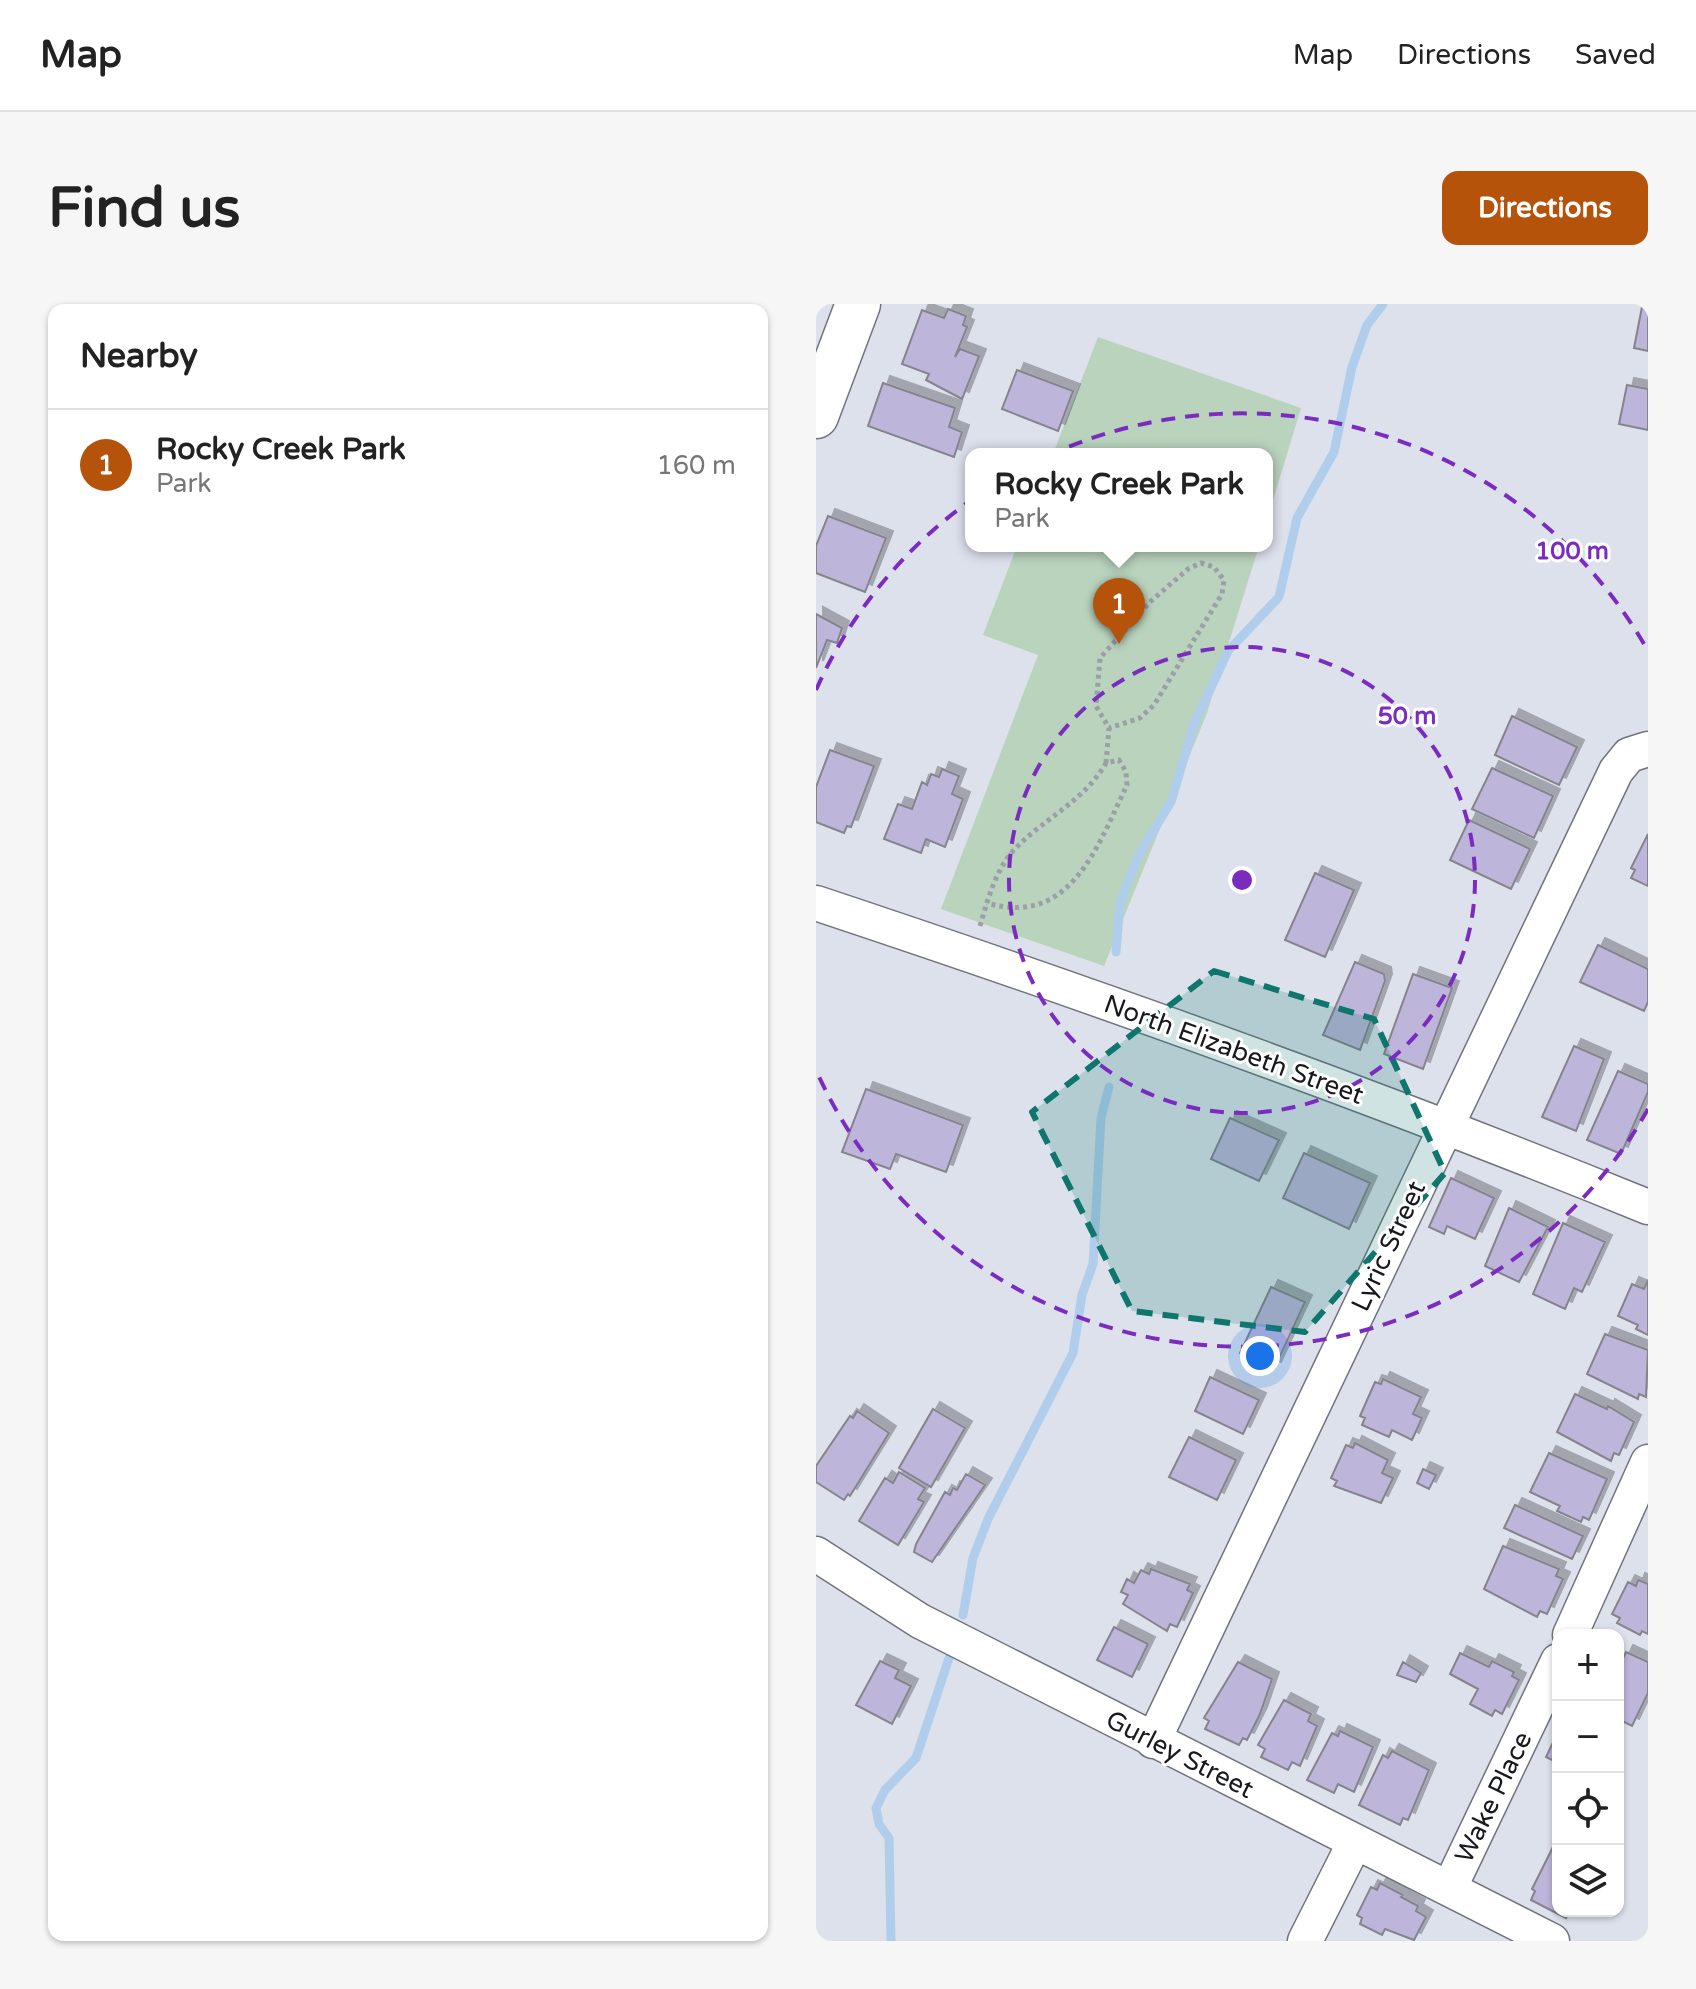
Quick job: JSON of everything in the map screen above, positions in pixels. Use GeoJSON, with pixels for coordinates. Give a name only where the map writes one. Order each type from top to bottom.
{"type":"FeatureCollection","features":[{"type":"Feature","properties":{"kind":"street"},"geometry":{"type":"LineString","coordinates":[[816,416],[858,304]]}},
{"type":"Feature","properties":{"kind":"street","name":"Lyric Street"},"geometry":{"type":"LineString","coordinates":[[1153,1741],[1616,771],[1639,752]]}},
{"type":"Feature","properties":{"kind":"street","name":"North Elizabeth Street"},"geometry":{"type":"LineString","coordinates":[[816,903],[970,954],[1446,1126],[1648,1207]]}},
{"type":"Feature","properties":{"kind":"street"},"geometry":{"type":"LineString","coordinates":[[1573,1629],[1648,1462]]}},
{"type":"Feature","properties":{"kind":"street","name":"Gurley Street"},"geometry":{"type":"LineString","coordinates":[[816,1554],[920,1621],[1552,1941]]}},
{"type":"Feature","properties":{"kind":"street","name":"Wake Place"},"geometry":{"type":"LineString","coordinates":[[1449,1889],[1552,1674]]}},
{"type":"Feature","properties":{"kind":"street"},"geometry":{"type":"LineString","coordinates":[[1305,1941],[1355,1842]]}},
{"type":"Feature","properties":{"kind":"path"},"geometry":{"type":"LineString","coordinates":[[970,954],[987,903],[1012,853],[1069,807],[1096,780],[1106,763],[1109,728],[1096,706],[1100,658],[1150,602],[1188,569],[1201,563],[1214,567],[1224,580],[1222,594],[1154,705],[1140,718],[1109,728]]}},
{"type":"Feature","properties":{"kind":"path"},"geometry":{"type":"LineString","coordinates":[[987,903],[1004,908],[1032,906],[1057,895],[1083,874],[1127,785],[1126,772],[1119,760],[1106,763]]}},
{"type":"Feature","properties":{"kind":"highlighted area"},"geometry":{"type":"Polygon","coordinates":[[[1214,971],[1374,1019],[1445,1173],[1305,1332],[1132,1311],[1032,1112],[1214,971]]]}},
{"type":"Feature","properties":{"kind":"green space"},"geometry":{"type":"Polygon","coordinates":[[[1098,337],[1301,408],[1273,500],[1273,448],[1055,448],[1098,337]]]}},
{"type":"Feature","properties":{"kind":"green space"},"geometry":{"type":"Polygon","coordinates":[[[1015,552],[1257,552],[1207,713],[1104,966],[941,909],[1038,655],[983,635],[1015,552]]]}},
{"type":"Feature","properties":{"kind":"building"},"geometry":{"type":"Polygon","coordinates":[[[1642,307],[1648,308],[1648,351],[1634,348],[1642,307]]]}},
{"type":"Feature","properties":{"kind":"building"},"geometry":{"type":"Polygon","coordinates":[[[948,309],[966,316],[963,325],[967,327],[955,357],[960,349],[979,356],[962,399],[926,380],[929,374],[902,364],[922,310],[944,318],[948,309]]]}},
{"type":"Feature","properties":{"kind":"building"},"geometry":{"type":"Polygon","coordinates":[[[1017,370],[1073,391],[1058,431],[1002,409],[1017,370]]]}},
{"type":"Feature","properties":{"kind":"building"},"geometry":{"type":"Polygon","coordinates":[[[883,383],[955,408],[949,427],[962,432],[954,457],[868,426],[883,383]]]}},
{"type":"Feature","properties":{"kind":"building"},"geometry":{"type":"Polygon","coordinates":[[[1627,385],[1648,389],[1648,430],[1619,424],[1627,385]]]}},
{"type":"Feature","properties":{"kind":"building"},"geometry":{"type":"Polygon","coordinates":[[[828,516],[886,538],[865,592],[816,573],[816,546],[828,516]]]}},
{"type":"Feature","properties":{"kind":"building"},"geometry":{"type":"Polygon","coordinates":[[[816,614],[842,628],[837,643],[827,640],[816,668],[816,614]]]}},
{"type":"Feature","properties":{"kind":"building"},"geometry":{"type":"Polygon","coordinates":[[[1512,716],[1577,747],[1559,785],[1495,755],[1512,716]]]}},
{"type":"Feature","properties":{"kind":"building"},"geometry":{"type":"Polygon","coordinates":[[[830,750],[874,766],[851,827],[847,826],[844,833],[816,822],[816,787],[830,750]]]}},
{"type":"Feature","properties":{"kind":"building"},"geometry":{"type":"Polygon","coordinates":[[[1492,768],[1553,796],[1534,838],[1472,809],[1492,768]]]}},
{"type":"Feature","properties":{"kind":"building"},"geometry":{"type":"Polygon","coordinates":[[[942,769],[959,776],[952,794],[963,799],[945,847],[926,839],[921,853],[884,839],[898,804],[912,809],[922,782],[927,785],[931,774],[939,777],[942,769]]]}},
{"type":"Feature","properties":{"kind":"building"},"geometry":{"type":"Polygon","coordinates":[[[1469,820],[1530,849],[1511,889],[1450,860],[1469,820]]]}},
{"type":"Feature","properties":{"kind":"building"},"geometry":{"type":"Polygon","coordinates":[[[1648,834],[1648,886],[1631,878],[1635,870],[1631,868],[1648,834]]]}},
{"type":"Feature","properties":{"kind":"building"},"geometry":{"type":"Polygon","coordinates":[[[1315,873],[1354,890],[1325,957],[1285,940],[1315,873]]]}},
{"type":"Feature","properties":{"kind":"building"},"geometry":{"type":"Polygon","coordinates":[[[1598,945],[1648,969],[1648,1002],[1644,1011],[1580,982],[1598,945]]]}},
{"type":"Feature","properties":{"kind":"building"},"geometry":{"type":"Polygon","coordinates":[[[1355,962],[1384,974],[1385,981],[1360,1050],[1323,1035],[1355,962]]]}},
{"type":"Feature","properties":{"kind":"building"},"geometry":{"type":"Polygon","coordinates":[[[1413,974],[1452,988],[1423,1069],[1384,1054],[1413,974]]]}},
{"type":"Feature","properties":{"kind":"building"},"geometry":{"type":"Polygon","coordinates":[[[1574,1046],[1604,1059],[1576,1131],[1542,1117],[1574,1046]]]}},
{"type":"Feature","properties":{"kind":"building"},"geometry":{"type":"Polygon","coordinates":[[[1618,1071],[1648,1084],[1648,1092],[1621,1154],[1587,1140],[1618,1071]]]}},
{"type":"Feature","properties":{"kind":"building"},"geometry":{"type":"Polygon","coordinates":[[[866,1089],[963,1125],[946,1172],[896,1154],[890,1169],[842,1152],[866,1089]]]}},
{"type":"Feature","properties":{"kind":"building"},"geometry":{"type":"Polygon","coordinates":[[[1230,1118],[1279,1140],[1259,1181],[1211,1159],[1230,1118]]]}},
{"type":"Feature","properties":{"kind":"building"},"geometry":{"type":"Polygon","coordinates":[[[1304,1153],[1370,1183],[1349,1229],[1283,1198],[1304,1153]]]}},
{"type":"Feature","properties":{"kind":"building"},"geometry":{"type":"Polygon","coordinates":[[[1451,1178],[1494,1198],[1475,1239],[1447,1226],[1444,1234],[1429,1227],[1451,1178]]]}},
{"type":"Feature","properties":{"kind":"building"},"geometry":{"type":"Polygon","coordinates":[[[1509,1208],[1548,1227],[1519,1282],[1485,1266],[1509,1208]]]}},
{"type":"Feature","properties":{"kind":"building"},"geometry":{"type":"Polygon","coordinates":[[[1563,1223],[1605,1242],[1582,1292],[1574,1288],[1565,1309],[1533,1294],[1563,1223]]]}},
{"type":"Feature","properties":{"kind":"building"},"geometry":{"type":"Polygon","coordinates":[[[1648,1280],[1648,1335],[1636,1329],[1638,1325],[1618,1316],[1632,1284],[1644,1289],[1648,1280]]]}},
{"type":"Feature","properties":{"kind":"building"},"geometry":{"type":"Polygon","coordinates":[[[1271,1287],[1305,1302],[1274,1369],[1240,1353],[1271,1287]]]}},
{"type":"Feature","properties":{"kind":"building"},"geometry":{"type":"Polygon","coordinates":[[[1605,1334],[1648,1350],[1646,1397],[1639,1394],[1638,1399],[1587,1374],[1605,1334]]]}},
{"type":"Feature","properties":{"kind":"building"},"geometry":{"type":"Polygon","coordinates":[[[1210,1377],[1259,1400],[1243,1434],[1195,1411],[1210,1377]]]}},
{"type":"Feature","properties":{"kind":"building"},"geometry":{"type":"Polygon","coordinates":[[[1383,1379],[1421,1397],[1413,1414],[1422,1418],[1412,1440],[1392,1430],[1389,1437],[1362,1425],[1365,1418],[1360,1416],[1375,1382],[1381,1384],[1383,1379]]]}},
{"type":"Feature","properties":{"kind":"building"},"geometry":{"type":"Polygon","coordinates":[[[1575,1394],[1607,1409],[1608,1406],[1634,1422],[1619,1455],[1614,1453],[1611,1461],[1557,1432],[1575,1394]]]}},
{"type":"Feature","properties":{"kind":"building"},"geometry":{"type":"Polygon","coordinates":[[[933,1409],[965,1428],[931,1487],[899,1468],[933,1409]]]}},
{"type":"Feature","properties":{"kind":"building"},"geometry":{"type":"Polygon","coordinates":[[[857,1411],[889,1433],[850,1496],[848,1494],[844,1500],[816,1482],[816,1466],[850,1416],[853,1418],[857,1411]]]}},
{"type":"Feature","properties":{"kind":"building"},"geometry":{"type":"Polygon","coordinates":[[[1189,1437],[1236,1460],[1217,1500],[1169,1477],[1189,1437]]]}},
{"type":"Feature","properties":{"kind":"building"},"geometry":{"type":"Polygon","coordinates":[[[1355,1443],[1388,1460],[1382,1473],[1393,1478],[1381,1503],[1334,1486],[1337,1481],[1331,1478],[1346,1445],[1353,1448],[1355,1443]]]}},
{"type":"Feature","properties":{"kind":"building"},"geometry":{"type":"Polygon","coordinates":[[[1549,1453],[1607,1479],[1589,1520],[1583,1517],[1581,1522],[1557,1511],[1560,1506],[1530,1492],[1549,1453]]]}},
{"type":"Feature","properties":{"kind":"building"},"geometry":{"type":"Polygon","coordinates":[[[1423,1469],[1436,1475],[1429,1489],[1417,1483],[1423,1469]]]}},
{"type":"Feature","properties":{"kind":"building"},"geometry":{"type":"Polygon","coordinates":[[[899,1472],[925,1488],[918,1499],[924,1502],[898,1545],[859,1521],[885,1478],[893,1483],[899,1472]]]}},
{"type":"Feature","properties":{"kind":"building"},"geometry":{"type":"Polygon","coordinates":[[[966,1474],[985,1485],[932,1562],[914,1552],[916,1544],[945,1492],[950,1495],[953,1488],[957,1490],[966,1474]]]}},
{"type":"Feature","properties":{"kind":"building"},"geometry":{"type":"Polygon","coordinates":[[[1515,1505],[1583,1536],[1572,1559],[1504,1528],[1515,1505]]]}},
{"type":"Feature","properties":{"kind":"building"},"geometry":{"type":"Polygon","coordinates":[[[1503,1546],[1559,1569],[1556,1576],[1563,1579],[1547,1614],[1540,1611],[1537,1617],[1484,1589],[1503,1546]]]}},
{"type":"Feature","properties":{"kind":"building"},"geometry":{"type":"Polygon","coordinates":[[[1151,1569],[1190,1584],[1187,1590],[1193,1593],[1177,1627],[1170,1624],[1167,1631],[1123,1604],[1128,1595],[1121,1592],[1127,1579],[1134,1583],[1141,1570],[1149,1574],[1151,1569]]]}},
{"type":"Feature","properties":{"kind":"building"},"geometry":{"type":"Polygon","coordinates":[[[1638,1580],[1648,1584],[1648,1634],[1642,1631],[1640,1635],[1617,1623],[1620,1618],[1612,1614],[1628,1582],[1636,1586],[1638,1580]]]}},
{"type":"Feature","properties":{"kind":"building"},"geometry":{"type":"Polygon","coordinates":[[[1114,1627],[1148,1644],[1132,1677],[1097,1660],[1114,1627]]]}},
{"type":"Feature","properties":{"kind":"building"},"geometry":{"type":"Polygon","coordinates":[[[1626,1652],[1648,1662],[1648,1693],[1632,1726],[1624,1722],[1626,1652]]]}},
{"type":"Feature","properties":{"kind":"building"},"geometry":{"type":"Polygon","coordinates":[[[1460,1653],[1489,1667],[1492,1661],[1514,1672],[1512,1676],[1519,1680],[1502,1714],[1495,1710],[1492,1716],[1470,1704],[1478,1689],[1450,1674],[1460,1653]]]}},
{"type":"Feature","properties":{"kind":"building"},"geometry":{"type":"Polygon","coordinates":[[[880,1661],[899,1670],[895,1678],[911,1686],[892,1724],[856,1705],[880,1661]]]}},
{"type":"Feature","properties":{"kind":"building"},"geometry":{"type":"Polygon","coordinates":[[[1238,1662],[1272,1679],[1247,1740],[1243,1738],[1239,1745],[1205,1729],[1209,1721],[1204,1718],[1238,1662]]]}},
{"type":"Feature","properties":{"kind":"building"},"geometry":{"type":"Polygon","coordinates":[[[1403,1662],[1421,1673],[1416,1682],[1397,1675],[1403,1662]]]}},
{"type":"Feature","properties":{"kind":"building"},"geometry":{"type":"Polygon","coordinates":[[[1284,1700],[1311,1714],[1308,1721],[1317,1726],[1300,1766],[1292,1762],[1288,1770],[1261,1757],[1265,1749],[1258,1745],[1284,1700]]]}},
{"type":"Feature","properties":{"kind":"building"},"geometry":{"type":"Polygon","coordinates":[[[1340,1731],[1373,1747],[1354,1792],[1338,1784],[1334,1793],[1307,1780],[1332,1733],[1338,1736],[1340,1731]]]}},
{"type":"Feature","properties":{"kind":"building"},"geometry":{"type":"Polygon","coordinates":[[[1552,1744],[1552,1760],[1546,1757],[1552,1744]]]}},
{"type":"Feature","properties":{"kind":"building"},"geometry":{"type":"Polygon","coordinates":[[[1392,1751],[1429,1770],[1408,1820],[1403,1818],[1400,1825],[1359,1805],[1383,1755],[1388,1758],[1392,1751]]]}},
{"type":"Feature","properties":{"kind":"building"},"geometry":{"type":"Polygon","coordinates":[[[1552,1849],[1552,1911],[1531,1900],[1535,1891],[1532,1889],[1552,1849]]]}},
{"type":"Feature","properties":{"kind":"building"},"geometry":{"type":"Polygon","coordinates":[[[1380,1883],[1418,1906],[1416,1911],[1426,1917],[1414,1940],[1385,1929],[1382,1935],[1360,1924],[1362,1918],[1357,1915],[1371,1887],[1377,1890],[1380,1883]]]}},
{"type":"Feature","properties":{"kind":"waterway"},"geometry":{"type":"LineString","coordinates":[[1116,952],[1120,903],[1138,856],[1171,802],[1194,724],[1228,651],[1279,597],[1297,518],[1334,452],[1352,367],[1367,325],[1383,304]]}},
{"type":"Feature","properties":{"kind":"waterway"},"geometry":{"type":"LineString","coordinates":[[963,1615],[973,1558],[988,1519],[1073,1353],[1082,1295],[1093,1264],[1101,1118],[1109,1087]]}},
{"type":"Feature","properties":{"kind":"waterway"},"geometry":{"type":"LineString","coordinates":[[891,1941],[889,1838],[879,1824],[876,1808],[885,1790],[916,1758],[949,1658]]}},
{"type":"Feature","properties":{"kind":"place","name":"Rocky Creek Park"},"geometry":{"type":"Point","coordinates":[1119,644]}}]}
